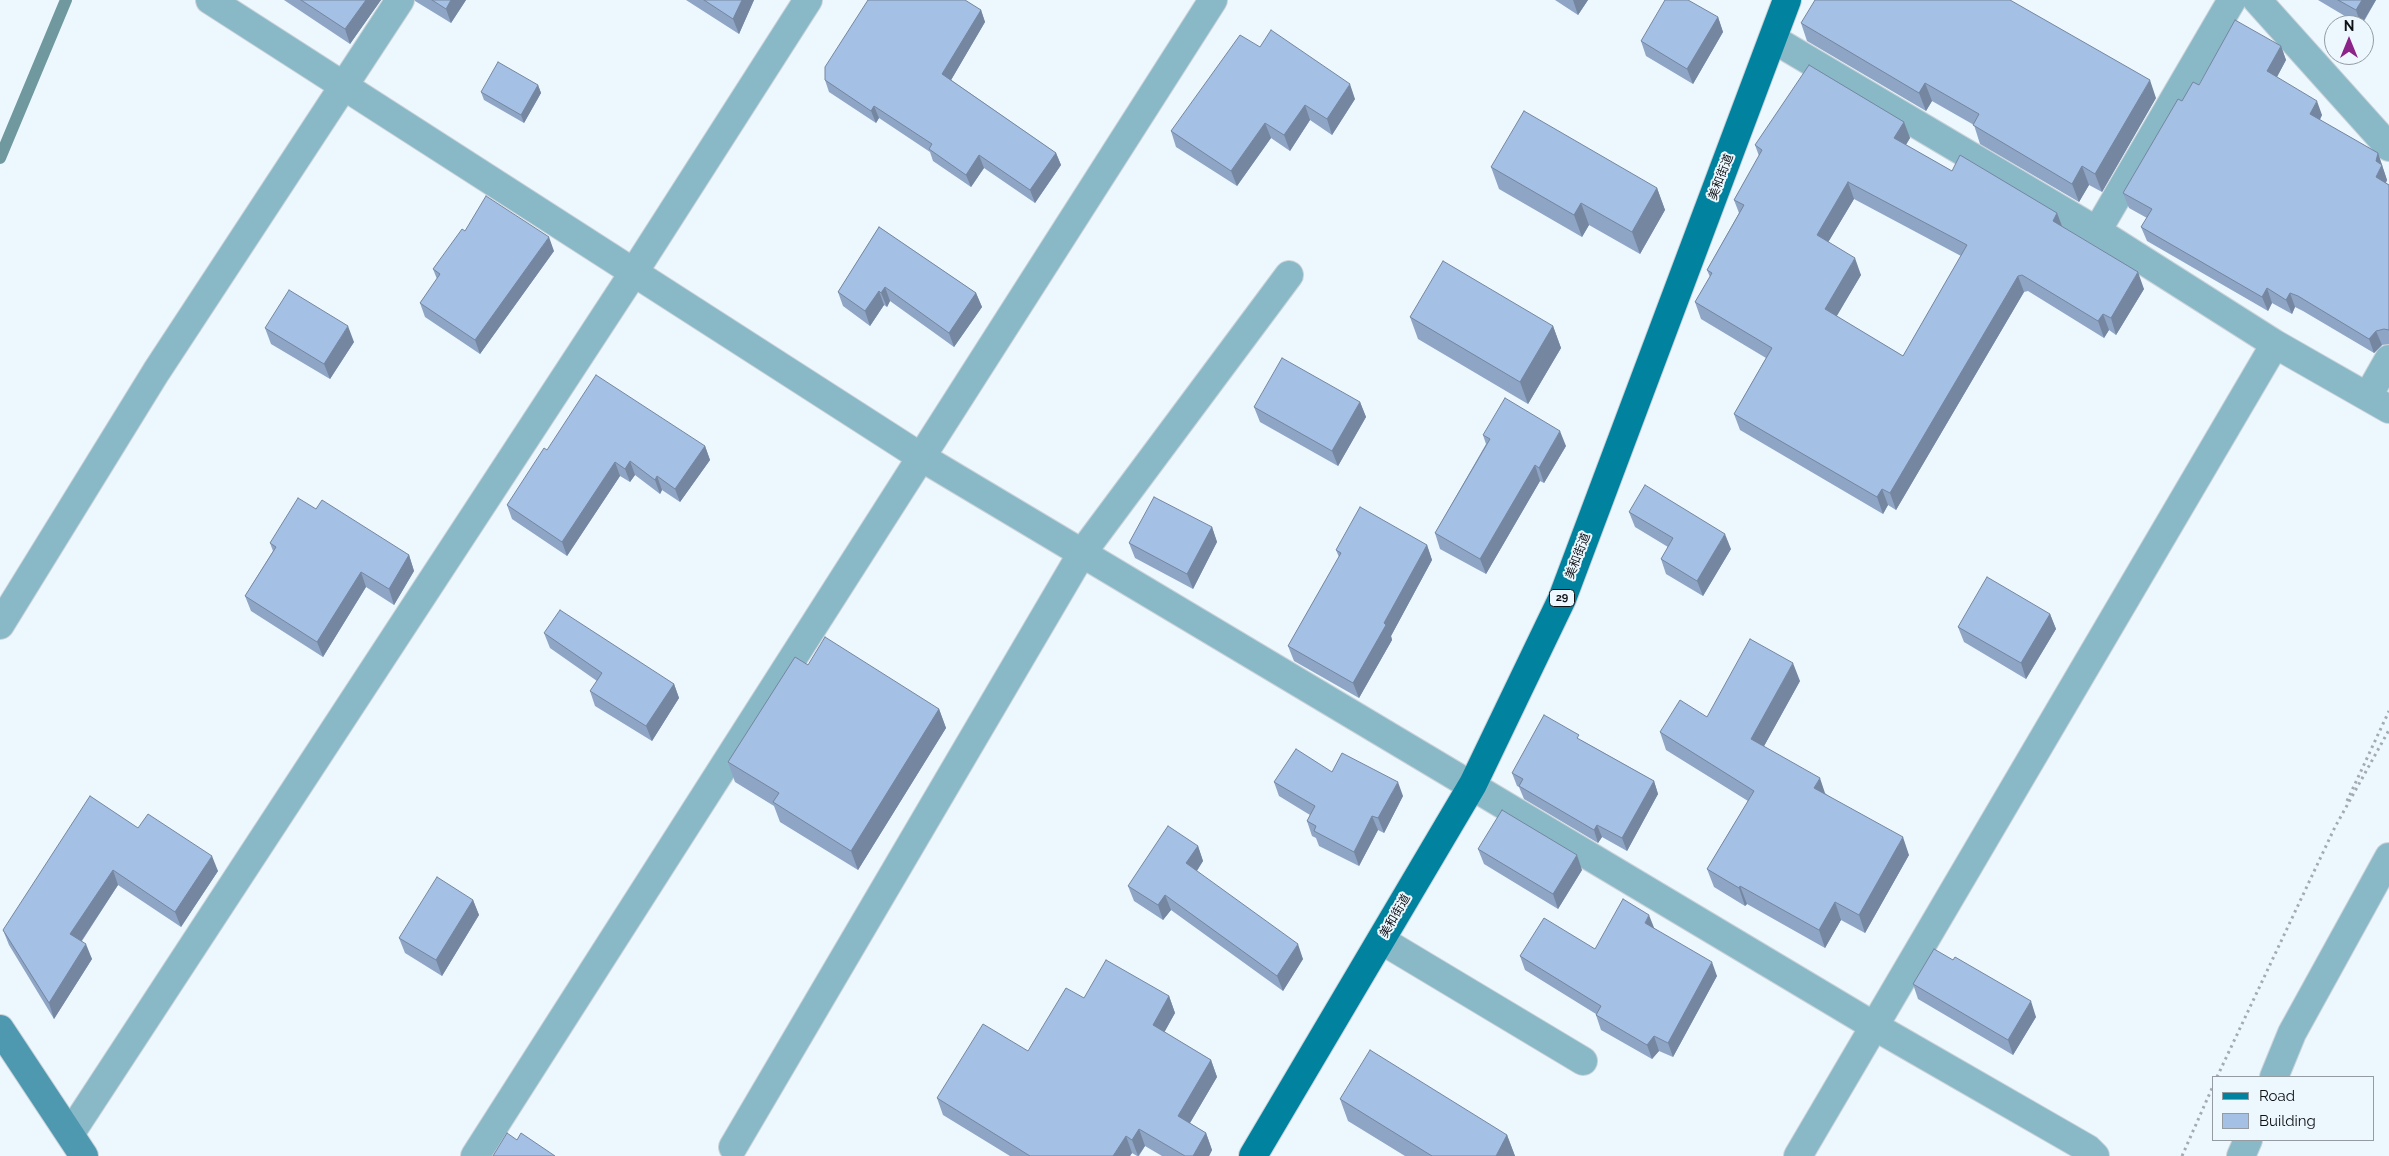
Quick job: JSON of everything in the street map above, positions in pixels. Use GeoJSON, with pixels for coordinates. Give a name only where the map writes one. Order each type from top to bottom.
{"type":"FeatureCollection","features":[{"type":"Feature","properties":{"kind":"main road","name":"美和街道"},"geometry":{"type":"LineString","coordinates":[[1253,1156],[1473,784],[1562,599],[1787,0]]}},
{"type":"Feature","properties":{"kind":"street"},"geometry":{"type":"LineString","coordinates":[[210,0],[921,457],[1473,784],[1874,1026],[2088,1149],[2095,1156]]}},
{"type":"Feature","properties":{"kind":"street"},"geometry":{"type":"LineString","coordinates":[[0,625],[156,372],[400,0]]}},
{"type":"Feature","properties":{"kind":"street"},"geometry":{"type":"LineString","coordinates":[[0,1029],[77,1145],[808,0]]}},
{"type":"Feature","properties":{"kind":"street"},"geometry":{"type":"LineString","coordinates":[[475,1156],[1213,0]]}},
{"type":"Feature","properties":{"kind":"street"},"geometry":{"type":"LineString","coordinates":[[2097,231],[2232,0]]}},
{"type":"Feature","properties":{"kind":"street"},"geometry":{"type":"LineString","coordinates":[[2258,0],[2389,147]]}},
{"type":"Feature","properties":{"kind":"street"},"geometry":{"type":"LineString","coordinates":[[1773,39],[2097,231],[2275,344],[2378,402],[2389,359]]}},
{"type":"Feature","properties":{"kind":"street"},"geometry":{"type":"LineString","coordinates":[[733,1147],[1082,552],[1289,276]]}},
{"type":"Feature","properties":{"kind":"street"},"geometry":{"type":"LineString","coordinates":[[1798,1156],[2275,344]]}},
{"type":"Feature","properties":{"kind":"street"},"geometry":{"type":"LineString","coordinates":[[2274,1076],[2292,1033],[2389,857]]}},
{"type":"Feature","properties":{"kind":"street"},"geometry":{"type":"LineString","coordinates":[[1381,940],[1583,1061]]}},
{"type":"Feature","properties":{"kind":"street"},"geometry":{"type":"LineString","coordinates":[[2241,1156],[2248,1141]]}},
{"type":"Feature","properties":{"kind":"path"},"geometry":{"type":"LineString","coordinates":[[2217,1076],[2389,711]]}},
{"type":"Feature","properties":{"kind":"path"},"geometry":{"type":"LineString","coordinates":[[2335,827],[2389,730]]}},
{"type":"Feature","properties":{"kind":"path"},"geometry":{"type":"LineString","coordinates":[[2182,1156],[2212,1088]]}},
{"type":"Feature","properties":{"kind":"building"},"geometry":{"type":"Polygon","coordinates":[[[301,0],[366,0],[345,29],[301,0]]]}},
{"type":"Feature","properties":{"kind":"building"},"geometry":{"type":"Polygon","coordinates":[[[432,0],[451,0],[446,9],[432,0]]]}},
{"type":"Feature","properties":{"kind":"building"},"geometry":{"type":"Polygon","coordinates":[[[704,0],[742,0],[733,19],[704,0]]]}},
{"type":"Feature","properties":{"kind":"building"},"geometry":{"type":"Polygon","coordinates":[[[868,0],[965,0],[981,10],[942,74],[1056,153],[1030,190],[979,155],[966,175],[929,149],[932,144],[874,106],[871,111],[825,80],[825,67],[868,0]]]}},
{"type":"Feature","properties":{"kind":"building"},"geometry":{"type":"Polygon","coordinates":[[[1665,0],[1688,0],[1718,17],[1687,69],[1641,41],[1665,0]]]}},
{"type":"Feature","properties":{"kind":"building"},"geometry":{"type":"Polygon","coordinates":[[[1815,0],[2010,0],[2150,80],[2095,174],[2082,166],[2072,184],[1973,125],[1979,114],[1925,83],[1919,93],[1801,23],[1815,0]]]}},
{"type":"Feature","properties":{"kind":"building"},"geometry":{"type":"Polygon","coordinates":[[[2338,0],[2362,0],[2356,10],[2338,0]]]}},
{"type":"Feature","properties":{"kind":"building"},"geometry":{"type":"Polygon","coordinates":[[[2235,20],[2281,46],[2267,71],[2317,101],[2310,114],[2378,153],[2376,161],[2382,165],[2376,177],[2389,185],[2389,330],[2376,331],[2369,339],[2298,296],[2290,293],[2286,300],[2267,288],[2262,297],[2141,227],[2152,209],[2123,193],[2178,99],[2182,101],[2193,82],[2199,85],[2235,20]]]}},
{"type":"Feature","properties":{"kind":"building"},"geometry":{"type":"Polygon","coordinates":[[[1271,30],[1350,84],[1327,119],[1305,105],[1284,135],[1265,123],[1231,171],[1171,131],[1240,35],[1260,47],[1271,30]]]}},
{"type":"Feature","properties":{"kind":"building"},"geometry":{"type":"Polygon","coordinates":[[[498,62],[538,85],[521,115],[481,92],[498,62]]]}},
{"type":"Feature","properties":{"kind":"building"},"geometry":{"type":"Polygon","coordinates":[[[1809,65],[1904,122],[1894,138],[1952,171],[1960,155],[2057,213],[2053,221],[2138,272],[2111,318],[2103,314],[2098,321],[2022,275],[2018,276],[1890,493],[1882,489],[1877,497],[1734,414],[1772,348],[1695,302],[1712,273],[1707,270],[1744,205],[1734,200],[1762,150],[1755,145],[1809,65]],[[1848,182],[1817,235],[1855,258],[1825,309],[1903,356],[1967,245],[1848,182]]]}},
{"type":"Feature","properties":{"kind":"building"},"geometry":{"type":"Polygon","coordinates":[[[1524,111],[1657,188],[1632,232],[1581,203],[1574,215],[1491,167],[1524,111]]]}},
{"type":"Feature","properties":{"kind":"building"},"geometry":{"type":"Polygon","coordinates":[[[486,196],[549,237],[475,340],[420,303],[440,274],[433,269],[462,229],[465,231],[486,196]]]}},
{"type":"Feature","properties":{"kind":"building"},"geometry":{"type":"Polygon","coordinates":[[[879,227],[976,293],[949,333],[885,287],[881,293],[879,291],[865,311],[838,292],[879,227]]]}},
{"type":"Feature","properties":{"kind":"building"},"geometry":{"type":"Polygon","coordinates":[[[1443,261],[1553,326],[1520,382],[1410,317],[1443,261]]]}},
{"type":"Feature","properties":{"kind":"building"},"geometry":{"type":"Polygon","coordinates":[[[289,290],[348,326],[324,364],[265,328],[289,290]]]}},
{"type":"Feature","properties":{"kind":"building"},"geometry":{"type":"Polygon","coordinates":[[[1282,358],[1360,402],[1332,451],[1254,407],[1282,358]]]}},
{"type":"Feature","properties":{"kind":"building"},"geometry":{"type":"Polygon","coordinates":[[[596,375],[705,446],[675,489],[657,476],[655,480],[630,461],[625,469],[615,462],[562,542],[507,505],[544,448],[547,450],[596,375]]]}},
{"type":"Feature","properties":{"kind":"building"},"geometry":{"type":"Polygon","coordinates":[[[1505,398],[1560,431],[1539,468],[1535,465],[1480,559],[1435,533],[1490,439],[1483,435],[1505,398]]]}},
{"type":"Feature","properties":{"kind":"building"},"geometry":{"type":"Polygon","coordinates":[[[1645,485],[1725,534],[1697,581],[1661,559],[1673,538],[1629,512],[1645,485]]]}},
{"type":"Feature","properties":{"kind":"building"},"geometry":{"type":"Polygon","coordinates":[[[1154,497],[1212,527],[1187,574],[1129,543],[1154,497]]]}},
{"type":"Feature","properties":{"kind":"building"},"geometry":{"type":"Polygon","coordinates":[[[298,498],[316,509],[322,500],[409,555],[389,589],[361,572],[317,642],[245,596],[276,547],[270,543],[298,498]]]}},
{"type":"Feature","properties":{"kind":"building"},"geometry":{"type":"Polygon","coordinates":[[[1360,507],[1427,545],[1384,623],[1386,625],[1353,683],[1288,646],[1341,553],[1336,550],[1360,507]]]}},
{"type":"Feature","properties":{"kind":"building"},"geometry":{"type":"Polygon","coordinates":[[[1987,577],[2050,614],[2021,663],[1958,627],[1987,577]]]}},
{"type":"Feature","properties":{"kind":"building"},"geometry":{"type":"Polygon","coordinates":[[[560,610],[674,684],[646,726],[590,691],[602,673],[544,633],[560,610]]]}},
{"type":"Feature","properties":{"kind":"building"},"geometry":{"type":"Polygon","coordinates":[[[825,637],[939,709],[851,851],[773,802],[779,793],[728,762],[795,657],[808,665],[825,637]]]}},
{"type":"Feature","properties":{"kind":"building"},"geometry":{"type":"Polygon","coordinates":[[[1750,639],[1793,663],[1751,739],[1820,778],[1814,788],[1903,837],[1859,915],[1835,902],[1819,930],[1707,869],[1754,791],[1660,732],[1680,700],[1707,717],[1750,639]]]}},
{"type":"Feature","properties":{"kind":"building"},"geometry":{"type":"Polygon","coordinates":[[[1544,715],[1579,735],[1577,738],[1654,781],[1622,838],[1597,825],[1594,830],[1519,786],[1523,779],[1512,773],[1544,715]]]}},
{"type":"Feature","properties":{"kind":"building"},"geometry":{"type":"Polygon","coordinates":[[[1296,749],[1332,772],[1342,753],[1398,782],[1378,818],[1372,816],[1354,852],[1314,831],[1316,826],[1307,821],[1315,806],[1274,782],[1296,749]]]}},
{"type":"Feature","properties":{"kind":"building"},"geometry":{"type":"Polygon","coordinates":[[[90,796],[138,828],[148,814],[212,856],[175,912],[113,870],[70,934],[86,944],[49,1003],[3,930],[90,796]]]}},
{"type":"Feature","properties":{"kind":"building"},"geometry":{"type":"Polygon","coordinates":[[[1502,810],[1577,855],[1553,894],[1478,849],[1502,810]]]}},
{"type":"Feature","properties":{"kind":"building"},"geometry":{"type":"Polygon","coordinates":[[[1168,826],[1198,846],[1186,863],[1298,944],[1277,976],[1165,895],[1158,905],[1128,886],[1168,826]]]}},
{"type":"Feature","properties":{"kind":"building"},"geometry":{"type":"Polygon","coordinates":[[[437,877],[473,900],[436,960],[399,938],[437,877]]]}},
{"type":"Feature","properties":{"kind":"building"},"geometry":{"type":"Polygon","coordinates":[[[1623,899],[1649,915],[1645,923],[1712,962],[1668,1043],[1654,1036],[1647,1045],[1596,1015],[1601,1006],[1520,956],[1544,918],[1595,949],[1623,899]]]}},
{"type":"Feature","properties":{"kind":"building"},"geometry":{"type":"Polygon","coordinates":[[[1934,949],[1953,960],[1955,957],[2031,1001],[2008,1040],[1913,984],[1934,949]]]}},
{"type":"Feature","properties":{"kind":"building"},"geometry":{"type":"Polygon","coordinates":[[[1106,960],[1169,996],[1153,1025],[1211,1060],[1178,1116],[1206,1133],[1193,1156],[1185,1156],[1139,1129],[1132,1140],[1126,1136],[1113,1156],[1030,1156],[937,1098],[983,1024],[1028,1051],[1066,988],[1084,998],[1106,960]]]}},
{"type":"Feature","properties":{"kind":"building"},"geometry":{"type":"Polygon","coordinates":[[[1370,1050],[1507,1135],[1496,1156],[1432,1156],[1340,1099],[1370,1050]]]}},
{"type":"Feature","properties":{"kind":"building"},"geometry":{"type":"Polygon","coordinates":[[[507,1133],[517,1140],[521,1133],[555,1156],[493,1156],[507,1133]]]}},
{"type":"Feature","properties":{"kind":"waterway"},"geometry":{"type":"LineString","coordinates":[[0,158],[66,0]]}}]}
